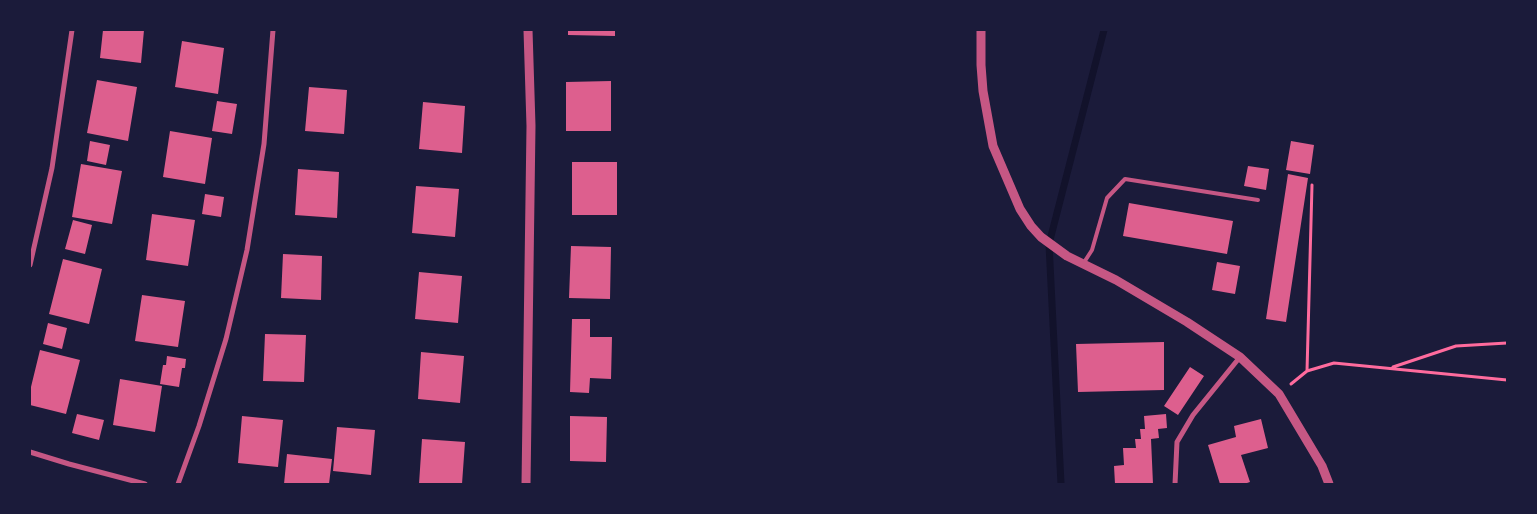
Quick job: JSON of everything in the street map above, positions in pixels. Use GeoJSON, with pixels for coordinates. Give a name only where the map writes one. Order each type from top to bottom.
{"type":"FeatureCollection","features":[{"type":"Feature","properties":{"kind":"street"},"geometry":{"type":"LineString","coordinates":[[30,265],[52,168],[72,30]]}},
{"type":"Feature","properties":{"kind":"street"},"geometry":{"type":"LineString","coordinates":[[178,484],[199,426],[226,339],[247,250],[264,144],[273,30]]}},
{"type":"Feature","properties":{"kind":"street"},"geometry":{"type":"LineString","coordinates":[[526,484],[530,126],[528,30]]}},
{"type":"Feature","properties":{"kind":"street"},"geometry":{"type":"LineString","coordinates":[[981,30],[983,91],[993,146],[1020,209],[1031,226],[1041,237],[1067,256],[1116,280],[1187,322],[1240,357],[1279,394],[1322,466],[1329,484]]}},
{"type":"Feature","properties":{"kind":"street"},"geometry":{"type":"LineString","coordinates":[[1175,484],[1177,442],[1193,415],[1240,357]]}},
{"type":"Feature","properties":{"kind":"street"},"geometry":{"type":"LineString","coordinates":[[30,452],[145,484]]}},
{"type":"Feature","properties":{"kind":"lane"},"geometry":{"type":"LineString","coordinates":[[1083,264],[1092,250],[1107,198],[1126,179],[1258,200]]}},
{"type":"Feature","properties":{"kind":"path"},"geometry":{"type":"LineString","coordinates":[[1307,371],[1312,186]]}},
{"type":"Feature","properties":{"kind":"path"},"geometry":{"type":"LineString","coordinates":[[1390,368],[1456,346],[1507,343]]}},
{"type":"Feature","properties":{"kind":"path"},"geometry":{"type":"LineString","coordinates":[[1279,394],[1307,371],[1334,363],[1507,380]]}},
{"type":"Feature","properties":{"kind":"building"},"geometry":{"type":"Polygon","coordinates":[[[103,30],[144,30],[141,63],[100,58],[103,30]]]}},
{"type":"Feature","properties":{"kind":"building"},"geometry":{"type":"Polygon","coordinates":[[[568,30],[615,30],[615,36],[568,35],[568,30]]]}},
{"type":"Feature","properties":{"kind":"building"},"geometry":{"type":"Polygon","coordinates":[[[182,41],[224,48],[218,94],[175,87],[182,41]]]}},
{"type":"Feature","properties":{"kind":"building"},"geometry":{"type":"Polygon","coordinates":[[[97,80],[137,87],[128,141],[87,133],[97,80]]]}},
{"type":"Feature","properties":{"kind":"building"},"geometry":{"type":"Polygon","coordinates":[[[611,81],[611,131],[566,131],[566,82],[611,81]]]}},
{"type":"Feature","properties":{"kind":"building"},"geometry":{"type":"Polygon","coordinates":[[[309,87],[347,90],[344,134],[305,131],[309,87]]]}},
{"type":"Feature","properties":{"kind":"building"},"geometry":{"type":"Polygon","coordinates":[[[217,101],[237,104],[232,134],[212,131],[217,101]]]}},
{"type":"Feature","properties":{"kind":"building"},"geometry":{"type":"Polygon","coordinates":[[[423,102],[465,106],[462,153],[419,149],[423,102]]]}},
{"type":"Feature","properties":{"kind":"building"},"geometry":{"type":"Polygon","coordinates":[[[170,131],[212,138],[205,184],[163,177],[170,131]]]}},
{"type":"Feature","properties":{"kind":"building"},"geometry":{"type":"Polygon","coordinates":[[[90,141],[110,145],[106,165],[87,161],[90,141]]]}},
{"type":"Feature","properties":{"kind":"building"},"geometry":{"type":"Polygon","coordinates":[[[1291,141],[1314,145],[1310,174],[1286,170],[1291,141]]]}},
{"type":"Feature","properties":{"kind":"building"},"geometry":{"type":"Polygon","coordinates":[[[572,162],[617,162],[617,215],[572,215],[572,162]]]}},
{"type":"Feature","properties":{"kind":"building"},"geometry":{"type":"Polygon","coordinates":[[[81,164],[122,171],[112,224],[72,217],[81,164]]]}},
{"type":"Feature","properties":{"kind":"building"},"geometry":{"type":"Polygon","coordinates":[[[1248,166],[1269,169],[1266,190],[1244,186],[1248,166]]]}},
{"type":"Feature","properties":{"kind":"building"},"geometry":{"type":"Polygon","coordinates":[[[298,169],[339,172],[337,218],[295,215],[298,169]]]}},
{"type":"Feature","properties":{"kind":"building"},"geometry":{"type":"Polygon","coordinates":[[[1288,174],[1308,178],[1286,322],[1266,319],[1288,174]]]}},
{"type":"Feature","properties":{"kind":"building"},"geometry":{"type":"Polygon","coordinates":[[[416,186],[459,189],[455,237],[412,233],[416,186]]]}},
{"type":"Feature","properties":{"kind":"building"},"geometry":{"type":"Polygon","coordinates":[[[205,194],[224,197],[221,217],[202,214],[205,194]]]}},
{"type":"Feature","properties":{"kind":"building"},"geometry":{"type":"Polygon","coordinates":[[[1129,203],[1233,221],[1227,254],[1123,236],[1129,203]]]}},
{"type":"Feature","properties":{"kind":"building"},"geometry":{"type":"Polygon","coordinates":[[[152,214],[195,220],[188,266],[146,260],[152,214]]]}},
{"type":"Feature","properties":{"kind":"building"},"geometry":{"type":"Polygon","coordinates":[[[73,220],[92,225],[85,254],[65,249],[73,220]]]}},
{"type":"Feature","properties":{"kind":"building"},"geometry":{"type":"Polygon","coordinates":[[[571,246],[611,247],[610,299],[569,298],[571,246]]]}},
{"type":"Feature","properties":{"kind":"building"},"geometry":{"type":"Polygon","coordinates":[[[283,254],[322,256],[321,300],[281,298],[283,254]]]}},
{"type":"Feature","properties":{"kind":"building"},"geometry":{"type":"Polygon","coordinates":[[[63,259],[102,269],[89,324],[49,314],[63,259]]]}},
{"type":"Feature","properties":{"kind":"building"},"geometry":{"type":"Polygon","coordinates":[[[1217,262],[1240,266],[1235,294],[1212,290],[1217,262]]]}},
{"type":"Feature","properties":{"kind":"building"},"geometry":{"type":"Polygon","coordinates":[[[419,272],[462,276],[458,323],[415,319],[419,272]]]}},
{"type":"Feature","properties":{"kind":"building"},"geometry":{"type":"Polygon","coordinates":[[[142,295],[185,301],[178,347],[135,341],[142,295]]]}},
{"type":"Feature","properties":{"kind":"building"},"geometry":{"type":"Polygon","coordinates":[[[572,319],[590,319],[590,337],[612,337],[611,379],[590,378],[589,393],[570,392],[572,319]]]}},
{"type":"Feature","properties":{"kind":"building"},"geometry":{"type":"Polygon","coordinates":[[[48,323],[67,328],[62,349],[43,344],[48,323]]]}},
{"type":"Feature","properties":{"kind":"building"},"geometry":{"type":"Polygon","coordinates":[[[265,334],[306,335],[304,382],[263,381],[265,334]]]}},
{"type":"Feature","properties":{"kind":"building"},"geometry":{"type":"Polygon","coordinates":[[[1164,342],[1164,390],[1078,392],[1076,344],[1164,342]]]}},
{"type":"Feature","properties":{"kind":"building"},"geometry":{"type":"Polygon","coordinates":[[[40,350],[80,360],[66,414],[30,405],[30,391],[40,350]]]}},
{"type":"Feature","properties":{"kind":"building"},"geometry":{"type":"Polygon","coordinates":[[[421,352],[464,356],[460,403],[418,399],[421,352]]]}},
{"type":"Feature","properties":{"kind":"building"},"geometry":{"type":"Polygon","coordinates":[[[167,356],[186,359],[185,368],[182,368],[179,387],[160,384],[163,365],[166,365],[167,356]]]}},
{"type":"Feature","properties":{"kind":"building"},"geometry":{"type":"Polygon","coordinates":[[[1190,367],[1204,376],[1178,415],[1164,406],[1190,367]]]}},
{"type":"Feature","properties":{"kind":"building"},"geometry":{"type":"Polygon","coordinates":[[[120,379],[162,386],[155,432],[113,425],[120,379]]]}},
{"type":"Feature","properties":{"kind":"building"},"geometry":{"type":"Polygon","coordinates":[[[77,414],[104,420],[99,440],[72,433],[77,414]]]}},
{"type":"Feature","properties":{"kind":"building"},"geometry":{"type":"Polygon","coordinates":[[[1166,414],[1167,428],[1158,429],[1159,438],[1151,439],[1153,484],[1115,484],[1114,466],[1124,465],[1123,448],[1136,448],[1135,439],[1141,439],[1140,429],[1145,429],[1144,416],[1166,414]]]}},
{"type":"Feature","properties":{"kind":"building"},"geometry":{"type":"Polygon","coordinates":[[[242,416],[283,420],[278,467],[238,463],[242,416]]]}},
{"type":"Feature","properties":{"kind":"building"},"geometry":{"type":"Polygon","coordinates":[[[570,416],[607,417],[606,462],[570,461],[570,416]]]}},
{"type":"Feature","properties":{"kind":"building"},"geometry":{"type":"Polygon","coordinates":[[[1261,419],[1268,448],[1241,455],[1250,482],[1244,484],[1220,484],[1208,445],[1236,437],[1234,426],[1261,419]]]}},
{"type":"Feature","properties":{"kind":"building"},"geometry":{"type":"Polygon","coordinates":[[[337,427],[375,430],[371,475],[333,471],[337,427]]]}},
{"type":"Feature","properties":{"kind":"building"},"geometry":{"type":"Polygon","coordinates":[[[422,439],[465,442],[462,484],[419,484],[422,439]]]}},
{"type":"Feature","properties":{"kind":"building"},"geometry":{"type":"Polygon","coordinates":[[[287,454],[332,459],[329,484],[284,484],[287,454]]]}},
{"type":"Feature","properties":{"kind":"waterway"},"geometry":{"type":"LineString","coordinates":[[1061,484],[1049,244],[1104,30]]}}]}
